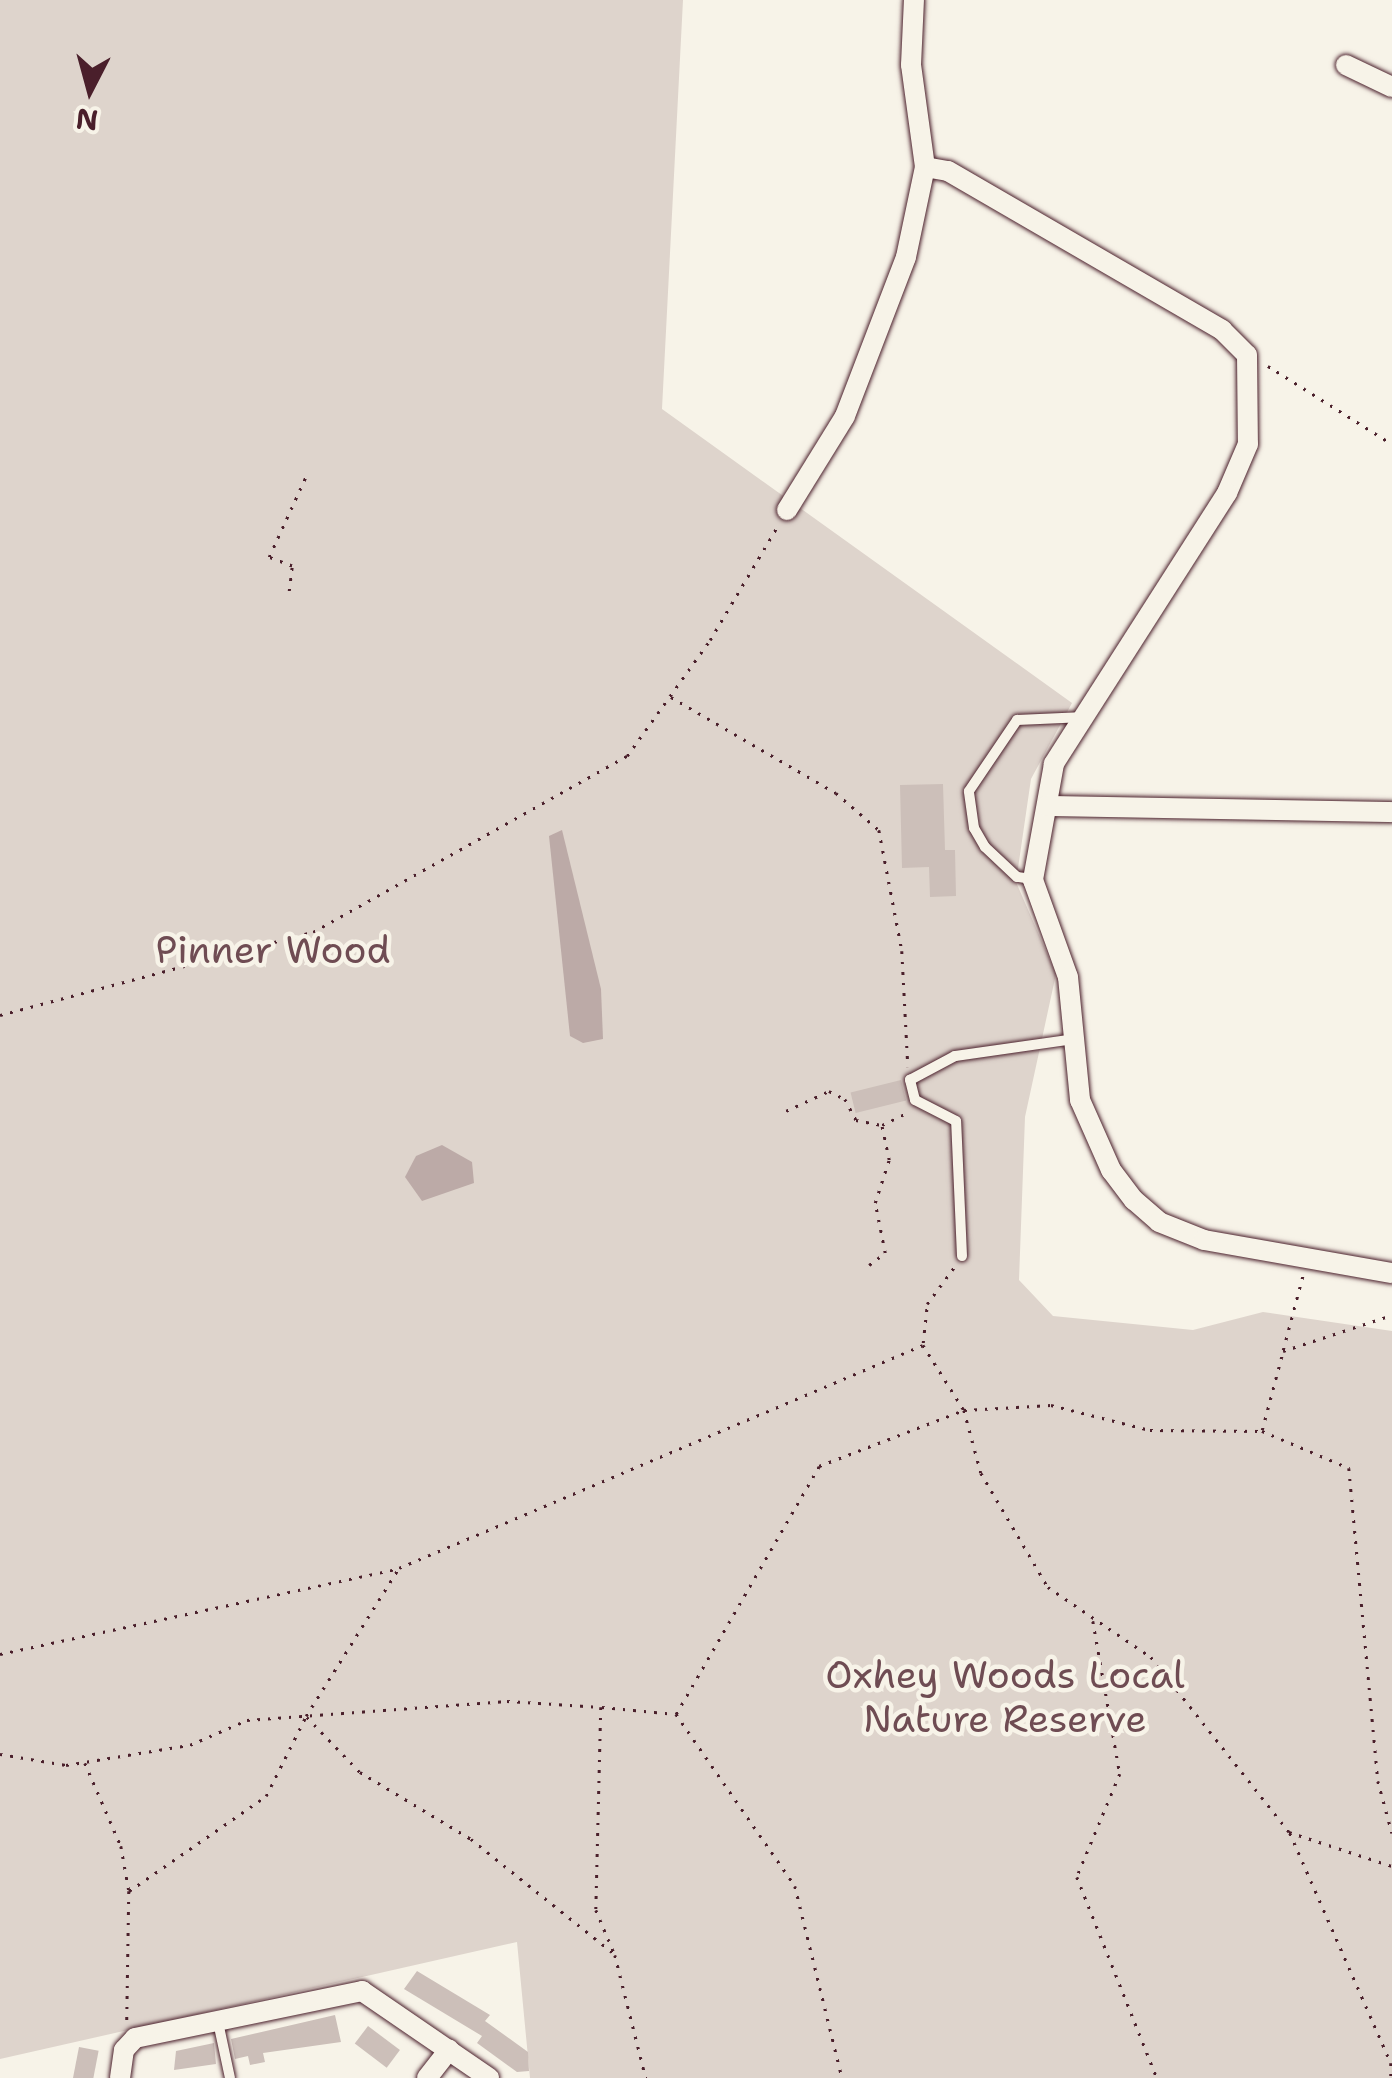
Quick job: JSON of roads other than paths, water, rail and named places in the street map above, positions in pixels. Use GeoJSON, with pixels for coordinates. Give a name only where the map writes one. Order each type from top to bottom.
{"type":"FeatureCollection","features":[{"type":"Feature","properties":{"kind":"street"},"geometry":{"type":"LineString","coordinates":[[787,510],[845,416],[906,256],[926,167],[911,65],[914,0]]}},
{"type":"Feature","properties":{"kind":"street"},"geometry":{"type":"LineString","coordinates":[[1346,65],[1392,87]]}},
{"type":"Feature","properties":{"kind":"street"},"geometry":{"type":"LineString","coordinates":[[926,167],[948,171],[1207,322],[1248,360],[1248,444],[1227,493],[1054,764],[1033,880],[1068,978],[1080,1100],[1112,1170],[1134,1200],[1180,1232],[1392,1273]]}},
{"type":"Feature","properties":{"kind":"street"},"geometry":{"type":"LineString","coordinates":[[1047,806],[1392,812]]}},
{"type":"Feature","properties":{"kind":"street"},"geometry":{"type":"LineString","coordinates":[[120,2078],[127,2041],[362,1991],[489,2078]]}},
{"type":"Feature","properties":{"kind":"street"},"geometry":{"type":"LineString","coordinates":[[427,2078],[450,2050]]}},
{"type":"Feature","properties":{"kind":"lane"},"geometry":{"type":"LineString","coordinates":[[1033,880],[1017,877],[985,847],[974,828],[969,790],[1017,720],[1086,716]]}},
{"type":"Feature","properties":{"kind":"lane"},"geometry":{"type":"LineString","coordinates":[[962,1256],[956,1121],[915,1100],[910,1080],[956,1056],[1074,1039]]}},
{"type":"Feature","properties":{"kind":"lane"},"geometry":{"type":"LineString","coordinates":[[217,2021],[230,2078]]}},
{"type":"Feature","properties":{"kind":"park label","name":"Pinner Wood"},"geometry":{"type":"Point","coordinates":[273,950]}},
{"type":"Feature","properties":{"kind":"park label","name":"Oxhey Woods Local Nature Reserve"},"geometry":{"type":"Point","coordinates":[1005,1697]}}]}
